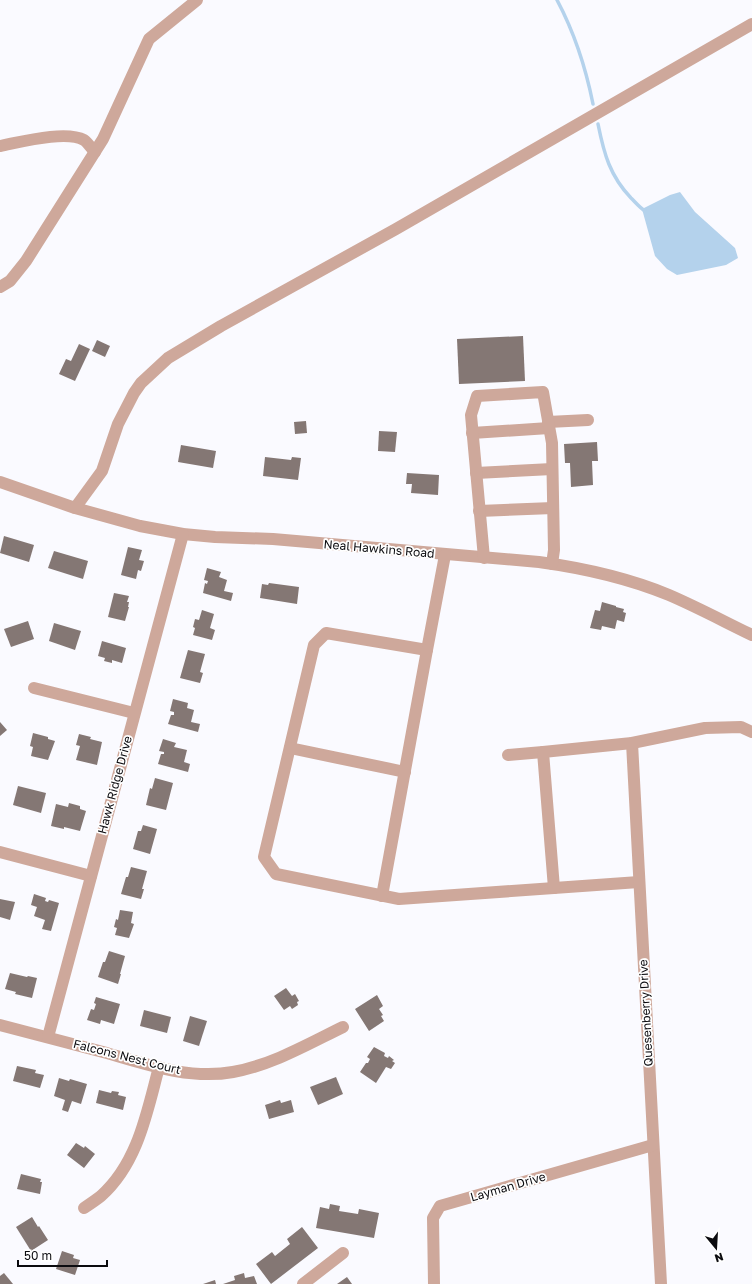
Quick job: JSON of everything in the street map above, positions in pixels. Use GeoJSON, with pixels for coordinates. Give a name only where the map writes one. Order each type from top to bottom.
{"type":"FeatureCollection","features":[{"type":"Feature","properties":{"kind":"street"},"geometry":{"type":"LineString","coordinates":[[0,287],[10,281],[26,261],[103,140],[149,39],[197,0]]}},
{"type":"Feature","properties":{"kind":"street"},"geometry":{"type":"LineString","coordinates":[[75,508],[102,471],[118,424],[134,393],[141,384],[168,358],[221,326],[396,229],[752,24]]}},
{"type":"Feature","properties":{"kind":"street"},"geometry":{"type":"LineString","coordinates":[[0,146],[51,136],[73,136],[84,141],[95,152]]}},
{"type":"Feature","properties":{"kind":"street"},"geometry":{"type":"LineString","coordinates":[[484,558],[471,415],[477,396],[543,392],[552,443],[554,550],[552,564]]}},
{"type":"Feature","properties":{"kind":"street"},"geometry":{"type":"LineString","coordinates":[[472,433],[588,420]]}},
{"type":"Feature","properties":{"kind":"street"},"geometry":{"type":"LineString","coordinates":[[476,473],[552,469]]}},
{"type":"Feature","properties":{"kind":"street","name":"Neal Hawkins Road"},"geometry":{"type":"LineString","coordinates":[[0,482],[75,508],[140,526],[183,534],[215,538],[273,539],[567,566],[595,572],[669,595],[752,636]]}},
{"type":"Feature","properties":{"kind":"street"},"geometry":{"type":"LineString","coordinates":[[480,511],[553,508]]}},
{"type":"Feature","properties":{"kind":"street","name":"Hawk Ridge Drive"},"geometry":{"type":"LineString","coordinates":[[48,1037],[183,534]]}},
{"type":"Feature","properties":{"kind":"street"},"geometry":{"type":"LineString","coordinates":[[382,896],[445,555]]}},
{"type":"Feature","properties":{"kind":"street"},"geometry":{"type":"LineString","coordinates":[[427,650],[326,633],[314,645],[264,857],[276,874],[398,899],[639,882]]}},
{"type":"Feature","properties":{"kind":"street"},"geometry":{"type":"LineString","coordinates":[[34,688],[134,713]]}},
{"type":"Feature","properties":{"kind":"street"},"geometry":{"type":"LineString","coordinates":[[508,755],[632,743],[705,728],[742,727],[752,732]]}},
{"type":"Feature","properties":{"kind":"street","name":"Quesenberry Drive"},"geometry":{"type":"LineString","coordinates":[[632,743],[659,1283]]}},
{"type":"Feature","properties":{"kind":"street"},"geometry":{"type":"LineString","coordinates":[[290,748],[405,772]]}},
{"type":"Feature","properties":{"kind":"street"},"geometry":{"type":"LineString","coordinates":[[544,752],[554,888]]}},
{"type":"Feature","properties":{"kind":"street"},"geometry":{"type":"LineString","coordinates":[[0,852],[91,876]]}},
{"type":"Feature","properties":{"kind":"street","name":"Falcons Nest Court"},"geometry":{"type":"LineString","coordinates":[[0,1025],[159,1068],[189,1072],[216,1073],[246,1069],[274,1059],[343,1028]]}},
{"type":"Feature","properties":{"kind":"street"},"geometry":{"type":"LineString","coordinates":[[84,1208],[102,1196],[131,1157],[142,1130],[159,1068]]}},
{"type":"Feature","properties":{"kind":"street","name":"Layman Drive"},"geometry":{"type":"LineString","coordinates":[[434,1284],[433,1218],[440,1206],[653,1145]]}},
{"type":"Feature","properties":{"kind":"street"},"geometry":{"type":"LineString","coordinates":[[303,1284],[343,1253]]}},
{"type":"Feature","properties":{"kind":"water"},"geometry":{"type":"Polygon","coordinates":[[[680,192],[695,212],[735,248],[738,258],[726,265],[677,275],[667,269],[655,256],[642,209],[670,195],[680,192]]]}},
{"type":"Feature","properties":{"kind":"building"},"geometry":{"type":"Polygon","coordinates":[[[523,336],[525,381],[459,384],[457,339],[523,336]]]}},
{"type":"Feature","properties":{"kind":"building"},"geometry":{"type":"Polygon","coordinates":[[[97,340],[110,346],[105,357],[92,351],[97,340]]]}},
{"type":"Feature","properties":{"kind":"building"},"geometry":{"type":"Polygon","coordinates":[[[79,344],[90,349],[75,381],[59,374],[66,359],[71,361],[79,344]]]}},
{"type":"Feature","properties":{"kind":"building"},"geometry":{"type":"Polygon","coordinates":[[[306,421],[307,433],[295,434],[294,422],[306,421]]]}},
{"type":"Feature","properties":{"kind":"building"},"geometry":{"type":"Polygon","coordinates":[[[379,431],[397,432],[395,452],[378,451],[379,431]]]}},
{"type":"Feature","properties":{"kind":"building"},"geometry":{"type":"Polygon","coordinates":[[[597,442],[598,461],[592,461],[593,485],[571,487],[570,463],[565,463],[564,444],[597,442]]]}},
{"type":"Feature","properties":{"kind":"building"},"geometry":{"type":"Polygon","coordinates":[[[181,445],[216,451],[213,468],[178,462],[181,445]]]}},
{"type":"Feature","properties":{"kind":"building"},"geometry":{"type":"Polygon","coordinates":[[[265,457],[291,460],[292,457],[301,458],[298,480],[263,476],[265,457]]]}},
{"type":"Feature","properties":{"kind":"building"},"geometry":{"type":"Polygon","coordinates":[[[407,473],[439,475],[438,495],[411,493],[412,484],[406,484],[407,473]]]}},
{"type":"Feature","properties":{"kind":"building"},"geometry":{"type":"Polygon","coordinates":[[[4,536],[34,545],[29,562],[0,553],[4,536]]]}},
{"type":"Feature","properties":{"kind":"building"},"geometry":{"type":"Polygon","coordinates":[[[128,547],[142,550],[139,560],[144,561],[141,571],[138,570],[136,579],[121,575],[128,547]]]}},
{"type":"Feature","properties":{"kind":"building"},"geometry":{"type":"Polygon","coordinates":[[[54,551],[88,561],[83,579],[48,568],[54,551]]]}},
{"type":"Feature","properties":{"kind":"building"},"geometry":{"type":"Polygon","coordinates":[[[207,568],[221,572],[219,577],[227,580],[224,591],[233,593],[231,601],[203,593],[205,583],[207,584],[208,581],[204,580],[207,568]]]}},
{"type":"Feature","properties":{"kind":"building"},"geometry":{"type":"Polygon","coordinates":[[[269,583],[299,587],[297,604],[260,598],[262,584],[268,585],[269,583]]]}},
{"type":"Feature","properties":{"kind":"building"},"geometry":{"type":"Polygon","coordinates":[[[114,593],[129,596],[127,602],[129,602],[129,607],[125,621],[108,617],[114,593]]]}},
{"type":"Feature","properties":{"kind":"building"},"geometry":{"type":"Polygon","coordinates":[[[602,602],[624,609],[623,612],[626,613],[624,622],[617,620],[615,629],[602,626],[601,630],[590,628],[595,610],[600,611],[602,602]]]}},
{"type":"Feature","properties":{"kind":"building"},"geometry":{"type":"Polygon","coordinates":[[[202,610],[214,614],[210,628],[215,630],[212,640],[193,635],[195,619],[199,620],[202,610]]]}},
{"type":"Feature","properties":{"kind":"building"},"geometry":{"type":"Polygon","coordinates":[[[28,621],[34,639],[11,647],[4,629],[28,621]]]}},
{"type":"Feature","properties":{"kind":"building"},"geometry":{"type":"Polygon","coordinates":[[[54,623],[81,631],[75,650],[49,641],[54,623]]]}},
{"type":"Feature","properties":{"kind":"building"},"geometry":{"type":"Polygon","coordinates":[[[102,641],[126,648],[122,663],[112,660],[112,663],[104,661],[105,658],[98,656],[102,641]]]}},
{"type":"Feature","properties":{"kind":"building"},"geometry":{"type":"Polygon","coordinates":[[[188,650],[205,654],[200,672],[203,673],[200,683],[180,678],[188,650]]]}},
{"type":"Feature","properties":{"kind":"building"},"geometry":{"type":"Polygon","coordinates":[[[173,699],[188,703],[187,708],[194,710],[191,722],[200,724],[198,732],[168,724],[171,715],[174,715],[174,712],[170,711],[173,699]]]}},
{"type":"Feature","properties":{"kind":"building"},"geometry":{"type":"Polygon","coordinates":[[[0,722],[7,730],[0,736],[0,722]]]}},
{"type":"Feature","properties":{"kind":"building"},"geometry":{"type":"Polygon","coordinates":[[[33,733],[48,737],[48,739],[55,741],[48,760],[31,756],[33,747],[30,746],[33,733]]]}},
{"type":"Feature","properties":{"kind":"building"},"geometry":{"type":"Polygon","coordinates":[[[79,734],[102,742],[97,765],[76,760],[80,746],[76,745],[79,734]]]}},
{"type":"Feature","properties":{"kind":"building"},"geometry":{"type":"Polygon","coordinates":[[[163,739],[176,743],[174,747],[187,750],[184,762],[190,764],[188,772],[158,764],[161,754],[164,754],[164,752],[159,751],[163,739]]]}},
{"type":"Feature","properties":{"kind":"building"},"geometry":{"type":"Polygon","coordinates":[[[155,778],[173,783],[166,810],[146,805],[150,788],[152,789],[155,778]]]}},
{"type":"Feature","properties":{"kind":"building"},"geometry":{"type":"Polygon","coordinates":[[[18,786],[46,793],[41,813],[13,805],[18,786]]]}},
{"type":"Feature","properties":{"kind":"building"},"geometry":{"type":"Polygon","coordinates":[[[69,803],[80,806],[80,809],[86,811],[80,831],[64,827],[64,829],[51,826],[56,804],[68,807],[69,803]]]}},
{"type":"Feature","properties":{"kind":"building"},"geometry":{"type":"Polygon","coordinates":[[[143,825],[157,829],[150,854],[133,849],[138,831],[141,831],[143,825]]]}},
{"type":"Feature","properties":{"kind":"building"},"geometry":{"type":"Polygon","coordinates":[[[131,867],[147,871],[141,899],[121,894],[126,877],[128,877],[131,867]]]}},
{"type":"Feature","properties":{"kind":"building"},"geometry":{"type":"Polygon","coordinates":[[[34,894],[46,898],[45,901],[48,902],[49,900],[59,903],[51,931],[42,929],[45,920],[34,916],[37,907],[31,905],[34,894]]]}},
{"type":"Feature","properties":{"kind":"building"},"geometry":{"type":"Polygon","coordinates":[[[0,899],[15,902],[10,920],[0,917],[0,899]]]}},
{"type":"Feature","properties":{"kind":"building"},"geometry":{"type":"Polygon","coordinates":[[[120,910],[133,912],[131,923],[134,924],[129,938],[115,935],[117,928],[114,927],[116,919],[118,920],[120,910]]]}},
{"type":"Feature","properties":{"kind":"building"},"geometry":{"type":"Polygon","coordinates":[[[109,951],[125,956],[118,984],[98,977],[103,962],[105,962],[109,951]]]}},
{"type":"Feature","properties":{"kind":"building"},"geometry":{"type":"Polygon","coordinates":[[[10,973],[37,978],[32,998],[15,994],[16,992],[5,989],[10,973]]]}},
{"type":"Feature","properties":{"kind":"building"},"geometry":{"type":"Polygon","coordinates":[[[286,988],[292,996],[295,994],[299,1001],[297,1002],[298,1005],[292,1009],[290,1006],[284,1010],[274,996],[286,988]]]}},
{"type":"Feature","properties":{"kind":"building"},"geometry":{"type":"Polygon","coordinates":[[[377,995],[383,1006],[379,1009],[383,1015],[381,1016],[384,1021],[369,1031],[355,1009],[377,995]]]}},
{"type":"Feature","properties":{"kind":"building"},"geometry":{"type":"Polygon","coordinates":[[[96,997],[120,1004],[114,1024],[101,1020],[100,1024],[87,1020],[91,1009],[94,1010],[96,997]]]}},
{"type":"Feature","properties":{"kind":"building"},"geometry":{"type":"Polygon","coordinates":[[[144,1010],[171,1017],[167,1033],[140,1026],[144,1010]]]}},
{"type":"Feature","properties":{"kind":"building"},"geometry":{"type":"Polygon","coordinates":[[[190,1016],[207,1021],[199,1046],[183,1041],[190,1016]]]}},
{"type":"Feature","properties":{"kind":"building"},"geometry":{"type":"Polygon","coordinates":[[[374,1047],[385,1053],[384,1056],[388,1058],[389,1056],[395,1063],[391,1069],[386,1067],[376,1083],[360,1072],[366,1063],[368,1063],[370,1059],[367,1057],[374,1047]]]}},
{"type":"Feature","properties":{"kind":"building"},"geometry":{"type":"Polygon","coordinates":[[[17,1066],[36,1070],[35,1073],[44,1075],[40,1088],[13,1081],[17,1066]]]}},
{"type":"Feature","properties":{"kind":"building"},"geometry":{"type":"Polygon","coordinates":[[[336,1077],[343,1094],[318,1105],[310,1087],[336,1077]]]}},
{"type":"Feature","properties":{"kind":"building"},"geometry":{"type":"Polygon","coordinates":[[[59,1078],[69,1081],[70,1079],[87,1084],[81,1104],[72,1101],[68,1112],[62,1110],[65,1100],[54,1096],[59,1078]]]}},
{"type":"Feature","properties":{"kind":"building"},"geometry":{"type":"Polygon","coordinates":[[[99,1090],[111,1093],[112,1091],[119,1092],[118,1095],[126,1097],[123,1110],[96,1103],[99,1090]]]}},
{"type":"Feature","properties":{"kind":"building"},"geometry":{"type":"Polygon","coordinates":[[[280,1100],[281,1103],[291,1100],[294,1112],[269,1119],[265,1105],[280,1100]]]}},
{"type":"Feature","properties":{"kind":"building"},"geometry":{"type":"Polygon","coordinates":[[[76,1143],[84,1148],[85,1146],[95,1154],[84,1168],[67,1155],[76,1143]]]}},
{"type":"Feature","properties":{"kind":"building"},"geometry":{"type":"Polygon","coordinates":[[[21,1174],[41,1179],[40,1194],[17,1189],[21,1174]]]}},
{"type":"Feature","properties":{"kind":"building"},"geometry":{"type":"Polygon","coordinates":[[[330,1204],[340,1206],[339,1211],[358,1214],[359,1209],[379,1213],[374,1238],[316,1228],[320,1207],[329,1209],[330,1204]]]}},
{"type":"Feature","properties":{"kind":"building"},"geometry":{"type":"Polygon","coordinates":[[[32,1217],[48,1240],[31,1251],[16,1227],[32,1217]]]}},
{"type":"Feature","properties":{"kind":"building"},"geometry":{"type":"Polygon","coordinates":[[[302,1227],[318,1248],[271,1284],[256,1264],[272,1252],[275,1256],[290,1244],[287,1239],[302,1227]]]}},
{"type":"Feature","properties":{"kind":"building"},"geometry":{"type":"Polygon","coordinates":[[[62,1251],[74,1255],[73,1258],[80,1260],[75,1275],[56,1269],[62,1251]]]}},
{"type":"Feature","properties":{"kind":"building"},"geometry":{"type":"Polygon","coordinates":[[[4,1273],[13,1284],[0,1284],[0,1276],[4,1273]]]}},
{"type":"Feature","properties":{"kind":"building"},"geometry":{"type":"Polygon","coordinates":[[[244,1273],[245,1278],[254,1276],[257,1284],[223,1284],[235,1280],[234,1276],[244,1273]]]}},
{"type":"Feature","properties":{"kind":"building"},"geometry":{"type":"Polygon","coordinates":[[[347,1277],[352,1284],[337,1284],[347,1277]]]}},
{"type":"Feature","properties":{"kind":"building"},"geometry":{"type":"Polygon","coordinates":[[[215,1280],[216,1284],[203,1284],[215,1280]]]}},
{"type":"Feature","properties":{"kind":"waterway"},"geometry":{"type":"LineString","coordinates":[[557,0],[579,51],[593,104]]}},
{"type":"Feature","properties":{"kind":"waterway"},"geometry":{"type":"LineString","coordinates":[[598,124],[606,155],[613,173],[624,190],[645,211]]}}]}
